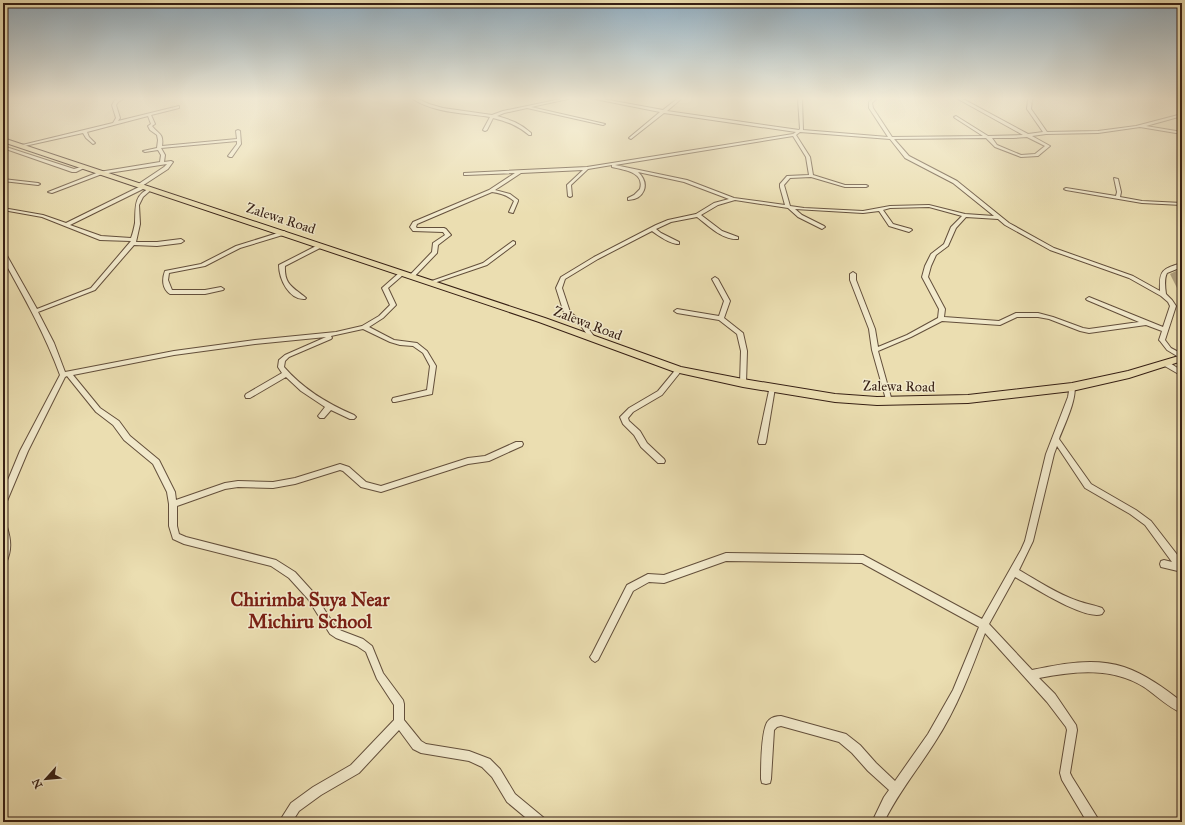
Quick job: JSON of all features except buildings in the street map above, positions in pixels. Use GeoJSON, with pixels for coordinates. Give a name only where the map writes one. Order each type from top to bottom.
{"type":"FeatureCollection","features":[{"type":"Feature","properties":{"kind":"highway","name":"Zalewa Road"},"geometry":{"type":"LineString","coordinates":[[3,140],[84,167],[143,189],[284,234],[429,283],[679,370],[743,383],[835,398],[889,401],[968,399],[1072,387],[1122,376],[1182,357]]}},
{"type":"Feature","properties":{"kind":"street"},"geometry":{"type":"LineString","coordinates":[[20,146],[57,138]]}},
{"type":"Feature","properties":{"kind":"street"},"geometry":{"type":"LineString","coordinates":[[88,138],[93,142]]}},
{"type":"Feature","properties":{"kind":"street"},"geometry":{"type":"LineString","coordinates":[[161,138],[160,148],[163,155],[162,162]]}},
{"type":"Feature","properties":{"kind":"street"},"geometry":{"type":"LineString","coordinates":[[466,174],[587,168],[779,138]]}},
{"type":"Feature","properties":{"kind":"street"},"geometry":{"type":"LineString","coordinates":[[796,138],[808,157],[811,176]]}},
{"type":"Feature","properties":{"kind":"street"},"geometry":{"type":"LineString","coordinates":[[884,138],[939,138]]}},
{"type":"Feature","properties":{"kind":"street"},"geometry":{"type":"LineString","coordinates":[[891,138],[907,157],[955,182],[1007,224],[1052,249],[1131,277],[1163,295],[1173,306],[1162,340],[1169,349],[1182,357]]}},
{"type":"Feature","properties":{"kind":"street"},"geometry":{"type":"LineString","coordinates":[[988,138],[996,146],[1024,156],[1036,155],[1048,146],[1031,138]]}},
{"type":"Feature","properties":{"kind":"street"},"geometry":{"type":"LineString","coordinates":[[145,151],[160,148],[238,140],[238,147],[230,156]]}},
{"type":"Feature","properties":{"kind":"street"},"geometry":{"type":"LineString","coordinates":[[3,147],[74,171],[84,167]]}},
{"type":"Feature","properties":{"kind":"street"},"geometry":{"type":"LineString","coordinates":[[36,311],[93,290],[133,242],[137,224],[137,205],[143,189],[172,162],[162,162],[101,173],[50,192]]}},
{"type":"Feature","properties":{"kind":"street"},"geometry":{"type":"LineString","coordinates":[[611,165],[685,181],[735,199],[809,209],[863,212],[903,206],[929,206],[965,214],[1000,218]]}},
{"type":"Feature","properties":{"kind":"street"},"geometry":{"type":"LineString","coordinates":[[570,196],[570,185],[587,168]]}},
{"type":"Feature","properties":{"kind":"street"},"geometry":{"type":"LineString","coordinates":[[630,199],[641,192],[644,183],[642,178],[633,170]]}},
{"type":"Feature","properties":{"kind":"street"},"geometry":{"type":"LineString","coordinates":[[411,277],[435,252],[435,244],[448,235],[444,230],[414,229],[414,225],[418,221],[491,191],[519,172]]}},
{"type":"Feature","properties":{"kind":"street"},"geometry":{"type":"LineString","coordinates":[[822,227],[800,216],[788,206],[782,185],[789,177],[811,176],[845,186],[866,186]]}},
{"type":"Feature","properties":{"kind":"street"},"geometry":{"type":"LineString","coordinates":[[1116,179],[1119,192],[1118,197]]}},
{"type":"Feature","properties":{"kind":"street"},"geometry":{"type":"LineString","coordinates":[[3,180],[38,184]]}},
{"type":"Feature","properties":{"kind":"street"},"geometry":{"type":"LineString","coordinates":[[66,225],[129,193],[143,189]]}},
{"type":"Feature","properties":{"kind":"street"},"geometry":{"type":"LineString","coordinates":[[129,193],[143,189]]}},
{"type":"Feature","properties":{"kind":"street"},"geometry":{"type":"LineString","coordinates":[[1066,189],[1142,202],[1182,204]]}},
{"type":"Feature","properties":{"kind":"street"},"geometry":{"type":"LineString","coordinates":[[491,191],[510,195],[514,198],[516,205],[511,212]]}},
{"type":"Feature","properties":{"kind":"street"},"geometry":{"type":"LineString","coordinates":[[593,339],[582,325],[568,315],[559,288],[563,278],[596,258],[653,229],[670,222],[698,215],[716,204],[735,199]]}},
{"type":"Feature","properties":{"kind":"street"},"geometry":{"type":"LineString","coordinates":[[3,209],[43,216],[100,238],[157,244],[181,241]]}},
{"type":"Feature","properties":{"kind":"street"},"geometry":{"type":"LineString","coordinates":[[880,209],[891,225],[909,230]]}},
{"type":"Feature","properties":{"kind":"street"},"geometry":{"type":"LineString","coordinates":[[941,319],[942,309],[925,277],[928,266],[934,254],[946,245],[954,226],[965,214]]}},
{"type":"Feature","properties":{"kind":"street"},"geometry":{"type":"LineString","coordinates":[[698,215],[721,233],[728,237],[736,238]]}},
{"type":"Feature","properties":{"kind":"street"},"geometry":{"type":"LineString","coordinates":[[653,229],[659,234],[677,243]]}},
{"type":"Feature","properties":{"kind":"street"},"geometry":{"type":"LineString","coordinates":[[221,289],[205,292],[170,292],[165,280],[167,272],[203,265],[246,244],[284,234]]}},
{"type":"Feature","properties":{"kind":"street"},"geometry":{"type":"LineString","coordinates":[[429,283],[485,264],[513,243]]}},
{"type":"Feature","properties":{"kind":"street"},"geometry":{"type":"LineString","coordinates":[[302,298],[293,293],[284,281],[282,265],[320,246]]}},
{"type":"Feature","properties":{"kind":"street"},"geometry":{"type":"LineString","coordinates":[[3,254],[36,311],[66,374],[98,410],[116,423],[127,438],[153,458],[168,485],[173,504],[173,526],[176,536],[184,540],[273,563],[292,575],[311,596],[334,631],[340,635],[366,645],[380,676],[399,704],[399,722],[414,741],[425,749],[457,753],[486,763],[496,773],[511,798],[540,822]]}},
{"type":"Feature","properties":{"kind":"street"},"geometry":{"type":"LineString","coordinates":[[1163,295],[1161,280],[1163,274],[1167,270],[1182,265]]}},
{"type":"Feature","properties":{"kind":"street"},"geometry":{"type":"LineString","coordinates":[[66,374],[174,353],[255,342],[336,334],[364,327],[381,317],[394,305],[385,288],[401,274]]}},
{"type":"Feature","properties":{"kind":"street"},"geometry":{"type":"LineString","coordinates":[[854,274],[853,280],[872,329],[875,350],[889,401]]}},
{"type":"Feature","properties":{"kind":"street"},"geometry":{"type":"LineString","coordinates":[[715,279],[728,301],[721,318]]}},
{"type":"Feature","properties":{"kind":"street"},"geometry":{"type":"LineString","coordinates":[[1089,299],[1164,330]]}},
{"type":"Feature","properties":{"kind":"street"},"geometry":{"type":"LineString","coordinates":[[677,311],[721,318],[742,336],[743,383]]}},
{"type":"Feature","properties":{"kind":"street"},"geometry":{"type":"LineString","coordinates":[[875,350],[909,336],[941,319],[1000,323],[1016,315],[1038,316],[1050,318],[1082,330],[1114,329],[1145,323]]}},
{"type":"Feature","properties":{"kind":"street"},"geometry":{"type":"LineString","coordinates":[[364,327],[392,341],[415,344],[425,352],[433,366],[430,392],[395,400]]}},
{"type":"Feature","properties":{"kind":"street"},"geometry":{"type":"LineString","coordinates":[[336,334],[287,356],[282,360],[281,367],[286,374],[330,406],[352,417]]}},
{"type":"Feature","properties":{"kind":"street"},"geometry":{"type":"LineString","coordinates":[[1165,363],[1182,374]]}},
{"type":"Feature","properties":{"kind":"street"},"geometry":{"type":"LineString","coordinates":[[661,461],[644,445],[638,433],[626,422],[624,417],[631,410],[660,393],[679,370]]}},
{"type":"Feature","properties":{"kind":"street"},"geometry":{"type":"LineString","coordinates":[[3,501],[24,451],[66,374]]}},
{"type":"Feature","properties":{"kind":"street"},"geometry":{"type":"LineString","coordinates":[[248,396],[286,374]]}},
{"type":"Feature","properties":{"kind":"street"},"geometry":{"type":"LineString","coordinates":[[878,822],[882,810],[932,738],[957,693],[984,624],[1029,541],[1055,438],[1071,397],[1072,387]]}},
{"type":"Feature","properties":{"kind":"street"},"geometry":{"type":"LineString","coordinates":[[762,442],[772,388]]}},
{"type":"Feature","properties":{"kind":"street"},"geometry":{"type":"LineString","coordinates":[[322,416],[330,406]]}},
{"type":"Feature","properties":{"kind":"street"},"geometry":{"type":"LineString","coordinates":[[1055,438],[1088,486],[1133,512],[1148,523],[1182,567]]}},
{"type":"Feature","properties":{"kind":"street"},"geometry":{"type":"LineString","coordinates":[[173,504],[225,486],[238,484],[273,485],[295,481],[340,467],[346,469],[364,485],[380,488],[468,461],[486,458],[519,444]]}},
{"type":"Feature","properties":{"kind":"street"},"geometry":{"type":"LineString","coordinates":[[3,527],[7,540],[7,549],[3,560]]}},
{"type":"Feature","properties":{"kind":"street"},"geometry":{"type":"LineString","coordinates":[[595,657],[630,588],[636,583],[648,578],[664,579],[726,557],[863,559],[984,624],[1051,698],[1071,725],[1072,730],[1065,773],[1067,780],[1094,822]]}},
{"type":"Feature","properties":{"kind":"street"},"geometry":{"type":"LineString","coordinates":[[1164,564],[1182,567]]}},
{"type":"Feature","properties":{"kind":"street"},"geometry":{"type":"LineString","coordinates":[[1013,571],[1075,605],[1089,610],[1099,611]]}},
{"type":"Feature","properties":{"kind":"street"},"geometry":{"type":"LineString","coordinates":[[1030,675],[1062,668],[1087,667],[1122,671],[1137,677],[1182,708]]}},
{"type":"Feature","properties":{"kind":"street"},"geometry":{"type":"LineString","coordinates":[[766,779],[769,730],[771,724],[775,721],[781,721],[842,738],[856,749],[896,789]]}},
{"type":"Feature","properties":{"kind":"street"},"geometry":{"type":"LineString","coordinates":[[285,822],[295,807],[317,791],[355,769],[399,722]]}},
{"type":"Feature","properties":{"kind":"waterway"},"geometry":{"type":"LineString","coordinates":[[1182,271],[1175,274],[1182,288]]}},
{"type":"Feature","properties":{"kind":"district","name":"Chirimba Suya Near Michiru School"},"geometry":{"type":"Point","coordinates":[310,610]}}]}
